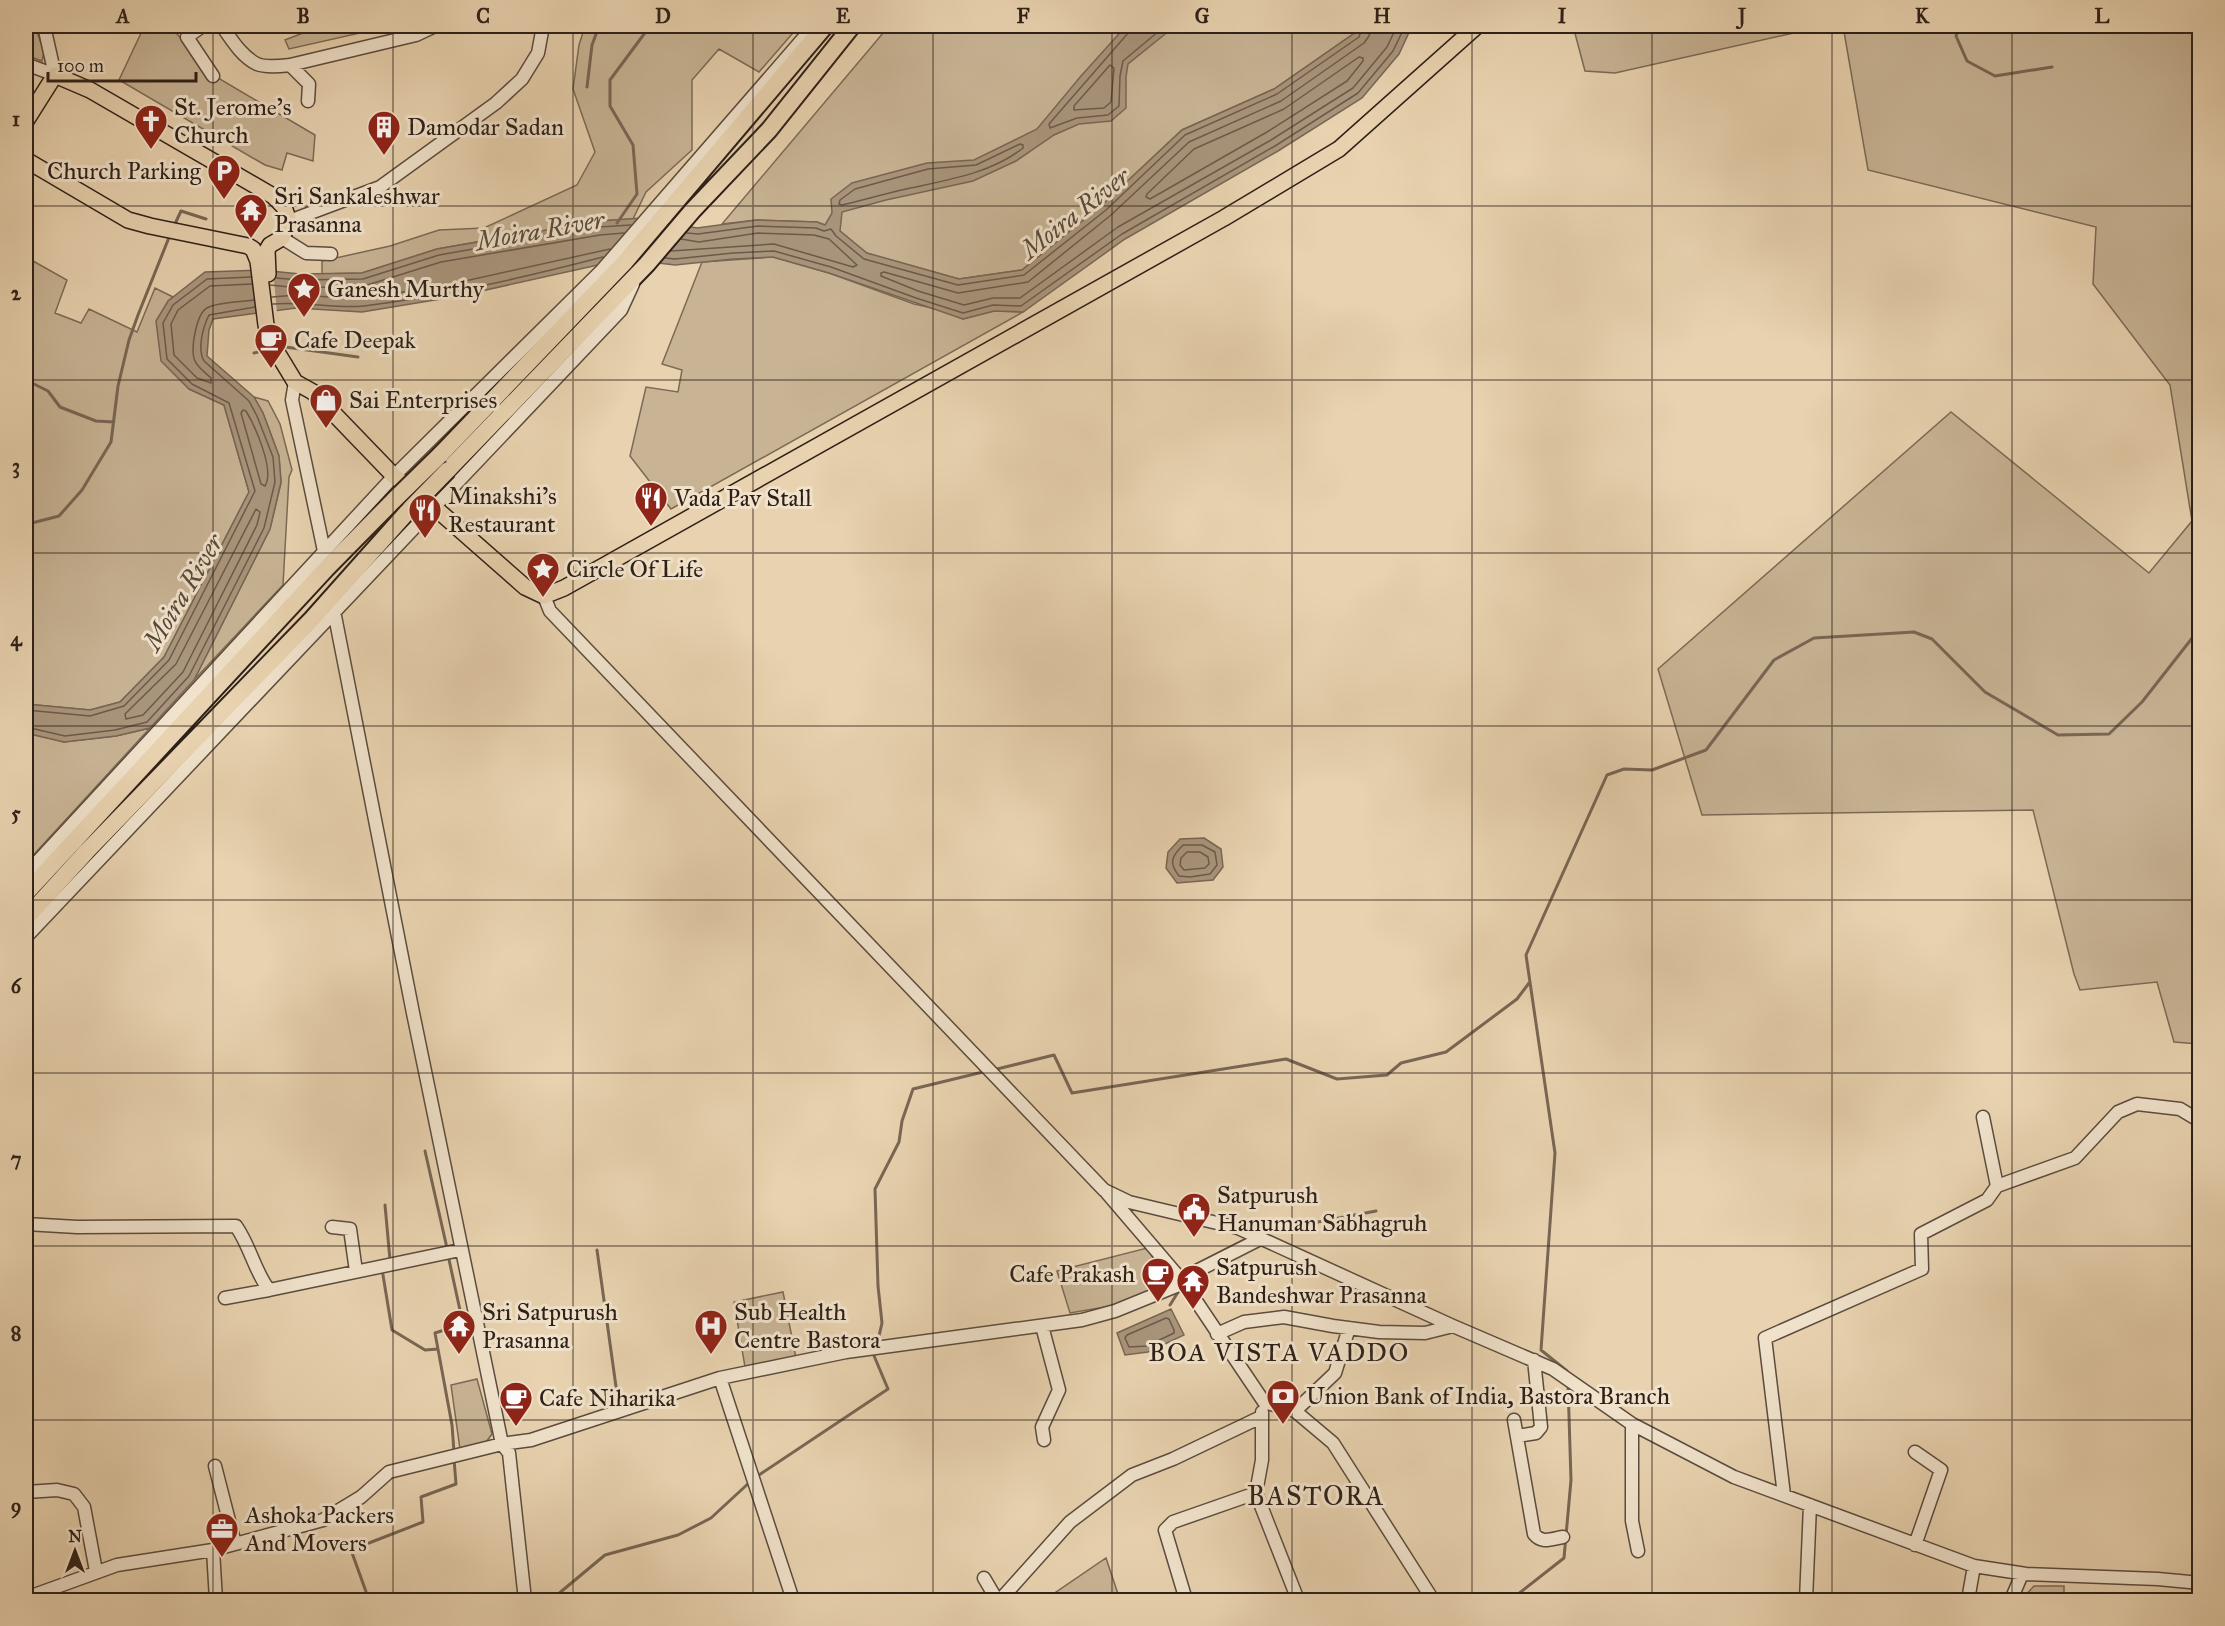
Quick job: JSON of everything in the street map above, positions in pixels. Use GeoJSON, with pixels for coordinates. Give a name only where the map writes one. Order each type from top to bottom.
{"type":"FeatureCollection","features":[{"type":"Feature","properties":{"kind":"highway"},"geometry":{"type":"LineString","coordinates":[[26,918],[87,851],[312,618],[410,509],[444,462],[624,264],[681,186],[825,26]]}},
{"type":"Feature","properties":{"kind":"highway"},"geometry":{"type":"LineString","coordinates":[[26,893],[326,569],[395,499],[444,462],[642,269],[693,210],[769,130],[852,26]]}},
{"type":"Feature","properties":{"kind":"main road"},"geometry":{"type":"LineString","coordinates":[[26,121],[55,75],[90,90],[273,196],[284,207],[289,221],[269,251],[270,324],[279,357],[295,382],[313,392],[394,476],[433,506],[525,587],[544,596],[564,588],[1224,218],[1340,149],[1477,26]]}},
{"type":"Feature","properties":{"kind":"main road"},"geometry":{"type":"LineString","coordinates":[[26,160],[128,220],[269,251]]}},
{"type":"Feature","properties":{"kind":"street"},"geometry":{"type":"LineString","coordinates":[[44,26],[55,75]]}},
{"type":"Feature","properties":{"kind":"street"},"geometry":{"type":"LineString","coordinates":[[200,26],[187,37],[213,76]]}},
{"type":"Feature","properties":{"kind":"street"},"geometry":{"type":"LineString","coordinates":[[222,26],[237,47],[258,64],[290,65],[416,35],[435,26]]}},
{"type":"Feature","properties":{"kind":"street"},"geometry":{"type":"LineString","coordinates":[[289,221],[380,187],[496,103],[522,79],[538,52],[543,26]]}},
{"type":"Feature","properties":{"kind":"street"},"geometry":{"type":"LineString","coordinates":[[26,874],[394,476],[602,270],[681,186],[736,116],[814,26]]}},
{"type":"Feature","properties":{"kind":"street"},"geometry":{"type":"LineString","coordinates":[[26,64],[55,75]]}},
{"type":"Feature","properties":{"kind":"street"},"geometry":{"type":"LineString","coordinates":[[290,65],[309,84],[308,101]]}},
{"type":"Feature","properties":{"kind":"street"},"geometry":{"type":"LineString","coordinates":[[269,251],[331,254]]}},
{"type":"Feature","properties":{"kind":"street"},"geometry":{"type":"LineString","coordinates":[[26,937],[621,310],[642,269]]}},
{"type":"Feature","properties":{"kind":"street"},"geometry":{"type":"LineString","coordinates":[[295,382],[292,400],[324,551]]}},
{"type":"Feature","properties":{"kind":"street"},"geometry":{"type":"LineString","coordinates":[[544,596],[550,611],[1104,1190],[1182,1283],[1264,1402],[1295,1411],[1333,1443],[1433,1600]]}},
{"type":"Feature","properties":{"kind":"street"},"geometry":{"type":"LineString","coordinates":[[334,611],[460,1250],[502,1444],[509,1453],[525,1600]]}},
{"type":"Feature","properties":{"kind":"street"},"geometry":{"type":"LineString","coordinates":[[1784,1496],[1765,1338],[1922,1269],[1921,1234],[1987,1200],[1997,1186],[2074,1158],[2118,1112],[2138,1104],[2180,1109],[2199,1121]]}},
{"type":"Feature","properties":{"kind":"street"},"geometry":{"type":"LineString","coordinates":[[1983,1117],[1997,1186]]}},
{"type":"Feature","properties":{"kind":"street"},"geometry":{"type":"LineString","coordinates":[[1104,1190],[1129,1202],[1238,1228],[1453,1326],[1553,1368],[1632,1424],[1734,1477],[1915,1545],[1974,1566],[2022,1574],[2199,1582]]}},
{"type":"Feature","properties":{"kind":"street"},"geometry":{"type":"LineString","coordinates":[[26,1224],[77,1227],[236,1226],[247,1242],[260,1278],[269,1290]]}},
{"type":"Feature","properties":{"kind":"street"},"geometry":{"type":"LineString","coordinates":[[332,1227],[350,1229],[356,1271]]}},
{"type":"Feature","properties":{"kind":"street"},"geometry":{"type":"LineString","coordinates":[[26,1598],[117,1565],[213,1550],[324,1520],[361,1497],[389,1472],[502,1444],[531,1440],[720,1378],[871,1349],[1082,1320],[1115,1311],[1182,1283],[1256,1237]]}},
{"type":"Feature","properties":{"kind":"street"},"geometry":{"type":"LineString","coordinates":[[225,1298],[460,1250]]}},
{"type":"Feature","properties":{"kind":"street"},"geometry":{"type":"LineString","coordinates":[[1216,1334],[1244,1322],[1284,1317],[1349,1328],[1425,1333],[1453,1326]]}},
{"type":"Feature","properties":{"kind":"street"},"geometry":{"type":"LineString","coordinates":[[1042,1326],[1059,1390],[1042,1427],[1044,1440]]}},
{"type":"Feature","properties":{"kind":"street"},"geometry":{"type":"LineString","coordinates":[[1295,1411],[1335,1373],[1349,1328]]}},
{"type":"Feature","properties":{"kind":"street"},"geometry":{"type":"LineString","coordinates":[[1517,1436],[1536,1433],[1541,1427],[1534,1360]]}},
{"type":"Feature","properties":{"kind":"street"},"geometry":{"type":"LineString","coordinates":[[720,1378],[793,1600]]}},
{"type":"Feature","properties":{"kind":"street"},"geometry":{"type":"LineString","coordinates":[[1264,1402],[1261,1417],[1262,1460],[1256,1493],[1298,1600]]}},
{"type":"Feature","properties":{"kind":"street"},"geometry":{"type":"LineString","coordinates":[[984,1578],[999,1600],[1070,1522],[1132,1475],[1173,1459],[1261,1417]]}},
{"type":"Feature","properties":{"kind":"street"},"geometry":{"type":"LineString","coordinates":[[1514,1420],[1534,1533],[1539,1539],[1545,1541],[1563,1537]]}},
{"type":"Feature","properties":{"kind":"street"},"geometry":{"type":"LineString","coordinates":[[1632,1424],[1632,1521],[1638,1551]]}},
{"type":"Feature","properties":{"kind":"street"},"geometry":{"type":"LineString","coordinates":[[1915,1452],[1941,1470],[1915,1545]]}},
{"type":"Feature","properties":{"kind":"street"},"geometry":{"type":"LineString","coordinates":[[215,1466],[235,1544]]}},
{"type":"Feature","properties":{"kind":"street"},"geometry":{"type":"LineString","coordinates":[[26,1492],[57,1490],[74,1494],[84,1507],[96,1571]]}},
{"type":"Feature","properties":{"kind":"street"},"geometry":{"type":"LineString","coordinates":[[1186,1600],[1165,1530],[1173,1522],[1256,1493]]}},
{"type":"Feature","properties":{"kind":"street"},"geometry":{"type":"LineString","coordinates":[[1806,1600],[1810,1505]]}},
{"type":"Feature","properties":{"kind":"street"},"geometry":{"type":"LineString","coordinates":[[213,1550],[216,1600]]}},
{"type":"Feature","properties":{"kind":"street"},"geometry":{"type":"LineString","coordinates":[[1968,1600],[1974,1566]]}},
{"type":"Feature","properties":{"kind":"street"},"geometry":{"type":"LineString","coordinates":[[2012,1600],[2022,1574]]}},
{"type":"Feature","properties":{"kind":"shaded area"},"geometry":{"type":"Polygon","coordinates":[[[26,26],[35,26],[44,52],[42,61],[26,55],[26,26]]]}},
{"type":"Feature","properties":{"kind":"shaded area"},"geometry":{"type":"Polygon","coordinates":[[[127,26],[170,26],[213,75],[315,135],[313,161],[287,153],[282,170],[265,165],[119,80],[142,31],[127,26]]]}},
{"type":"Feature","properties":{"kind":"shaded area"},"geometry":{"type":"Polygon","coordinates":[[[321,26],[391,26],[289,49],[285,40],[321,26]]]}},
{"type":"Feature","properties":{"kind":"shaded area"},"geometry":{"type":"Polygon","coordinates":[[[585,26],[799,26],[759,72],[719,49],[692,80],[692,150],[646,192],[633,219],[599,221],[437,249],[362,273],[322,274],[322,261],[390,246],[439,230],[484,228],[577,185],[595,152],[573,89],[579,45],[585,26]]]}},
{"type":"Feature","properties":{"kind":"shaded area"},"geometry":{"type":"Polygon","coordinates":[[[889,26],[1358,26],[1356,32],[1274,89],[1182,130],[1102,205],[1022,270],[959,279],[866,253],[840,231],[817,222],[757,220],[722,224],[889,26]]]}},
{"type":"Feature","properties":{"kind":"shaded area"},"geometry":{"type":"Polygon","coordinates":[[[1573,26],[1825,26],[1615,73],[1585,71],[1573,26]]]}},
{"type":"Feature","properties":{"kind":"shaded area"},"geometry":{"type":"Polygon","coordinates":[[[1843,26],[2199,26],[2199,1044],[2174,1042],[2157,982],[2080,990],[2033,810],[1702,815],[1658,669],[1951,412],[2149,573],[2192,521],[2170,385],[2093,284],[2096,227],[1868,170],[1843,26]]]}},
{"type":"Feature","properties":{"kind":"shaded area"},"geometry":{"type":"Polygon","coordinates":[[[773,257],[829,273],[963,319],[994,311],[1023,312],[671,509],[630,456],[646,387],[678,392],[682,370],[662,364],[702,262],[773,257]]]}},
{"type":"Feature","properties":{"kind":"shaded area"},"geometry":{"type":"Polygon","coordinates":[[[33,261],[67,280],[55,313],[81,323],[89,309],[137,332],[155,288],[173,297],[168,301],[189,389],[224,405],[249,492],[164,657],[120,702],[90,710],[26,704],[26,299],[30,301],[33,261]]]}},
{"type":"Feature","properties":{"kind":"shaded area"},"geometry":{"type":"Polygon","coordinates":[[[254,397],[268,401],[280,424],[292,470],[289,477],[283,585],[194,680],[270,529],[281,483],[279,456],[263,413],[254,397]]]}},
{"type":"Feature","properties":{"kind":"shaded area"},"geometry":{"type":"Polygon","coordinates":[[[150,728],[26,863],[26,733],[64,742],[116,736],[150,728]]]}},
{"type":"Feature","properties":{"kind":"shaded area"},"geometry":{"type":"Polygon","coordinates":[[[1147,1248],[1169,1284],[1111,1306],[1070,1313],[1057,1271],[1147,1248]]]}},
{"type":"Feature","properties":{"kind":"shaded area"},"geometry":{"type":"Polygon","coordinates":[[[783,1292],[796,1358],[745,1367],[734,1302],[783,1292]]]}},
{"type":"Feature","properties":{"kind":"shaded area"},"geometry":{"type":"Polygon","coordinates":[[[477,1379],[492,1434],[486,1442],[460,1449],[451,1385],[477,1379]]]}},
{"type":"Feature","properties":{"kind":"shaded area"},"geometry":{"type":"Polygon","coordinates":[[[1106,1558],[1120,1600],[1046,1600],[1046,1599],[1106,1558]]]}},
{"type":"Feature","properties":{"kind":"shaded area"},"geometry":{"type":"Polygon","coordinates":[[[2034,1586],[2064,1586],[2064,1600],[2021,1600],[2034,1586]]]}},
{"type":"Feature","properties":{"kind":"water"},"geometry":{"type":"Polygon","coordinates":[[[1126,26],[1175,26],[1128,64],[1126,108],[1111,121],[1079,124],[1054,135],[1016,161],[973,181],[842,212],[840,231],[867,253],[959,279],[1022,270],[1102,205],[1182,130],[1274,89],[1356,32],[1358,26],[1412,26],[1399,54],[1362,98],[1278,151],[1125,239],[1023,312],[994,311],[963,319],[829,273],[773,257],[675,265],[641,261],[607,263],[459,296],[362,312],[296,308],[213,319],[209,330],[207,356],[254,397],[263,413],[279,456],[281,482],[270,529],[194,680],[150,728],[116,736],[64,742],[26,733],[26,704],[90,710],[120,702],[164,657],[249,492],[224,405],[189,389],[161,361],[156,321],[168,301],[205,272],[261,270],[300,274],[362,273],[437,249],[599,221],[643,218],[697,228],[757,220],[817,222],[825,225],[832,213],[831,199],[852,183],[927,163],[974,160],[1037,129],[1126,26]]]}},
{"type":"Feature","properties":{"kind":"water"},"geometry":{"type":"Polygon","coordinates":[[[1204,838],[1221,849],[1223,867],[1213,880],[1177,883],[1166,868],[1168,852],[1180,839],[1204,838]]]}},
{"type":"Feature","properties":{"kind":"water"},"geometry":{"type":"Polygon","coordinates":[[[1171,1309],[1184,1335],[1148,1352],[1125,1355],[1117,1333],[1171,1309]]]}},
{"type":"Feature","properties":{"kind":"pier"},"geometry":{"type":"Polygon","coordinates":[[[256,268],[273,269],[277,313],[261,315],[256,268]]]}},
{"type":"Feature","properties":{"kind":"waterway"},"geometry":{"type":"LineString","coordinates":[[587,87],[592,45],[599,26]]}},
{"type":"Feature","properties":{"kind":"waterway","name":"Moira River"},"geometry":{"type":"LineString","coordinates":[[617,223],[637,194],[633,145],[610,106],[610,80],[650,26]]}},
{"type":"Feature","properties":{"kind":"waterway"},"geometry":{"type":"LineString","coordinates":[[1959,26],[1956,36],[1967,61],[1995,76],[2052,67]]}},
{"type":"Feature","properties":{"kind":"waterway"},"geometry":{"type":"LineString","coordinates":[[174,226],[181,211],[206,219]]}},
{"type":"Feature","properties":{"kind":"waterway"},"geometry":{"type":"LineString","coordinates":[[26,527],[28,524],[59,516],[82,490],[111,442],[118,386],[129,340],[170,235]]}},
{"type":"Feature","properties":{"kind":"waterway"},"geometry":{"type":"LineString","coordinates":[[278,346],[358,357]]}},
{"type":"Feature","properties":{"kind":"waterway"},"geometry":{"type":"LineString","coordinates":[[254,353],[269,349]]}},
{"type":"Feature","properties":{"kind":"waterway"},"geometry":{"type":"LineString","coordinates":[[26,380],[48,391],[60,407],[96,421],[114,422]]}},
{"type":"Feature","properties":{"kind":"waterway"},"geometry":{"type":"LineString","coordinates":[[26,425],[31,416]]}},
{"type":"Feature","properties":{"kind":"waterway"},"geometry":{"type":"LineString","coordinates":[[1567,1375],[1567,1371],[1541,1350],[1555,1153],[1526,955],[1607,775],[1624,769],[1652,770],[1706,750],[1774,660],[1814,638],[1914,632],[1932,639],[1985,692],[2058,735],[2109,734],[2142,702],[2200,628]]}},
{"type":"Feature","properties":{"kind":"waterway"},"geometry":{"type":"LineString","coordinates":[[993,1070],[1054,1055],[1072,1093],[1286,1059],[1337,1079],[1387,1075],[1401,1063],[1446,1052],[1517,999],[1529,983]]}},
{"type":"Feature","properties":{"kind":"waterway"},"geometry":{"type":"LineString","coordinates":[[869,1345],[868,1342],[879,1336],[882,1323],[878,1286],[875,1189],[899,1142],[902,1121],[913,1089],[987,1071]]}},
{"type":"Feature","properties":{"kind":"waterway"},"geometry":{"type":"LineString","coordinates":[[425,1151],[447,1248]]}},
{"type":"Feature","properties":{"kind":"waterway"},"geometry":{"type":"LineString","coordinates":[[385,1205],[390,1260]]}},
{"type":"Feature","properties":{"kind":"waterway"},"geometry":{"type":"LineString","coordinates":[[1259,1233],[1376,1211]]}},
{"type":"Feature","properties":{"kind":"waterway"},"geometry":{"type":"LineString","coordinates":[[1184,1274],[1185,1270],[1250,1237]]}},
{"type":"Feature","properties":{"kind":"waterway"},"geometry":{"type":"LineString","coordinates":[[597,1250],[618,1401]]}},
{"type":"Feature","properties":{"kind":"waterway"},"geometry":{"type":"LineString","coordinates":[[448,1255],[463,1324],[435,1333],[452,1425],[454,1452]]}},
{"type":"Feature","properties":{"kind":"waterway"},"geometry":{"type":"LineString","coordinates":[[382,1269],[392,1330],[425,1350],[438,1349]]}},
{"type":"Feature","properties":{"kind":"waterway"},"geometry":{"type":"LineString","coordinates":[[1170,1305],[1180,1289]]}},
{"type":"Feature","properties":{"kind":"waterway"},"geometry":{"type":"LineString","coordinates":[[756,1477],[888,1389],[872,1351]]}},
{"type":"Feature","properties":{"kind":"waterway"},"geometry":{"type":"LineString","coordinates":[[1513,1598],[1564,1558],[1571,1480],[1568,1384]]}},
{"type":"Feature","properties":{"kind":"waterway"},"geometry":{"type":"LineString","coordinates":[[369,1600],[351,1550],[423,1522],[421,1497],[456,1484],[454,1459]]}},
{"type":"Feature","properties":{"kind":"waterway"},"geometry":{"type":"LineString","coordinates":[[551,1600],[605,1555],[678,1535],[711,1518],[751,1481]]}},
{"type":"Feature","properties":{"kind":"place","name":"St. Jerome's Church"},"geometry":{"type":"Point","coordinates":[151,150]}},
{"type":"Feature","properties":{"kind":"place","name":"Damodar Sadan"},"geometry":{"type":"Point","coordinates":[384,156]}},
{"type":"Feature","properties":{"kind":"place","name":"Church Parking"},"geometry":{"type":"Point","coordinates":[224,200]}},
{"type":"Feature","properties":{"kind":"place","name":"Sri Sankaleshwar Prasanna"},"geometry":{"type":"Point","coordinates":[251,239]}},
{"type":"Feature","properties":{"kind":"place","name":"Ganesh Murthy"},"geometry":{"type":"Point","coordinates":[304,318]}},
{"type":"Feature","properties":{"kind":"place","name":"Cafe Deepak"},"geometry":{"type":"Point","coordinates":[271,369]}},
{"type":"Feature","properties":{"kind":"place","name":"Sai Enterprises"},"geometry":{"type":"Point","coordinates":[326,429]}},
{"type":"Feature","properties":{"kind":"place","name":"Vada Pav Stall"},"geometry":{"type":"Point","coordinates":[651,527]}},
{"type":"Feature","properties":{"kind":"place","name":"Minakshi’s Restaurant"},"geometry":{"type":"Point","coordinates":[425,539]}},
{"type":"Feature","properties":{"kind":"place","name":"Circle Of Life"},"geometry":{"type":"Point","coordinates":[543,598]}},
{"type":"Feature","properties":{"kind":"place","name":"Satpurush Hanuman Sabhagruh"},"geometry":{"type":"Point","coordinates":[1194,1238]}},
{"type":"Feature","properties":{"kind":"place","name":"Cafe Prakash"},"geometry":{"type":"Point","coordinates":[1158,1303]}},
{"type":"Feature","properties":{"kind":"place","name":"Satpurush Bandeshwar Prasanna"},"geometry":{"type":"Point","coordinates":[1193,1310]}},
{"type":"Feature","properties":{"kind":"place","name":"Sri Satpurush Prasanna"},"geometry":{"type":"Point","coordinates":[459,1355]}},
{"type":"Feature","properties":{"kind":"place","name":"Sub Health Centre Bastora"},"geometry":{"type":"Point","coordinates":[711,1355]}},
{"type":"Feature","properties":{"kind":"place","name":"Union Bank of India, Bastora Branch"},"geometry":{"type":"Point","coordinates":[1283,1425]}},
{"type":"Feature","properties":{"kind":"place","name":"Cafe Niharika"},"geometry":{"type":"Point","coordinates":[516,1427]}},
{"type":"Feature","properties":{"kind":"place","name":"Ashoka Packers And Movers"},"geometry":{"type":"Point","coordinates":[222,1558]}},
{"type":"Feature","properties":{"kind":"district","name":"BOA VISTA VADDO"},"geometry":{"type":"Point","coordinates":[1279,1352]}},
{"type":"Feature","properties":{"kind":"district","name":"BASTORA"},"geometry":{"type":"Point","coordinates":[1316,1495]}}]}
